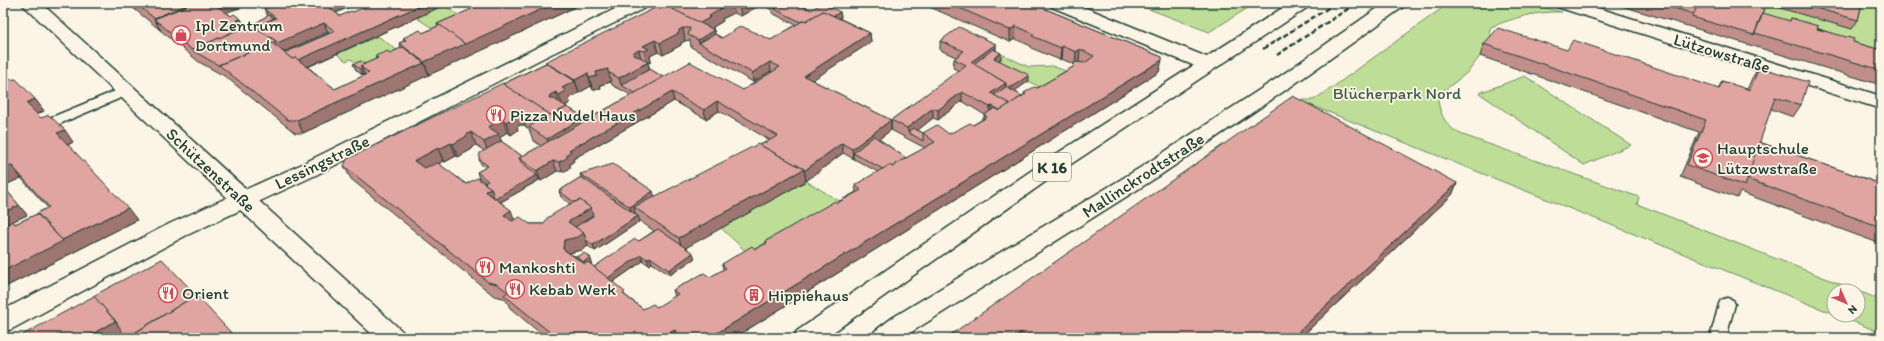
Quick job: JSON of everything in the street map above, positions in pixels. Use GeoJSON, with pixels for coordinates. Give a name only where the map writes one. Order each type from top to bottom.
{"type":"FeatureCollection","features":[{"type":"Feature","properties":{"kind":"street","name":"Schützenstraße"},"geometry":{"type":"LineString","coordinates":[[30,3],[393,338]]}},
{"type":"Feature","properties":{"kind":"street","name":"Lessingstraße"},"geometry":{"type":"LineString","coordinates":[[3,322],[177,230],[308,170],[536,54],[641,3]]}},
{"type":"Feature","properties":{"kind":"street"},"geometry":{"type":"LineString","coordinates":[[1058,3],[1207,64]]}},
{"type":"Feature","properties":{"kind":"street","name":"K 16"},"geometry":{"type":"LineString","coordinates":[[806,338],[958,230],[1207,64],[1302,3]]}},
{"type":"Feature","properties":{"kind":"street","name":"Mallinckrodtstraße"},"geometry":{"type":"LineString","coordinates":[[884,338],[901,325],[1151,171],[1286,81],[1397,3]]}},
{"type":"Feature","properties":{"kind":"street","name":"Lützowstraße"},"geometry":{"type":"LineString","coordinates":[[1563,3],[1881,103]]}},
{"type":"Feature","properties":{"kind":"lane"},"geometry":{"type":"LineString","coordinates":[[45,125],[125,91]]}},
{"type":"Feature","properties":{"kind":"lane"},"geometry":{"type":"LineString","coordinates":[[1718,338],[1727,304]]}},
{"type":"Feature","properties":{"kind":"green space"},"geometry":{"type":"Polygon","coordinates":[[[1133,3],[1256,3],[1209,32],[1133,3]]]}},
{"type":"Feature","properties":{"kind":"green space","name":"Blücherpark Nord"},"geometry":{"type":"Polygon","coordinates":[[[1449,3],[1527,3],[1562,12],[1525,16],[1491,27],[1489,32],[1493,39],[1468,72],[1441,93],[1438,100],[1443,117],[1449,126],[1463,135],[1639,197],[1637,204],[1838,283],[1826,283],[1826,311],[1298,100],[1313,100],[1449,3]]]}},
{"type":"Feature","properties":{"kind":"green space"},"geometry":{"type":"Polygon","coordinates":[[[1881,3],[1881,64],[1756,25],[1764,4],[1881,3]]]}},
{"type":"Feature","properties":{"kind":"green space"},"geometry":{"type":"Polygon","coordinates":[[[444,5],[470,23],[442,35],[417,18],[444,5]]]}},
{"type":"Feature","properties":{"kind":"green space"},"geometry":{"type":"Polygon","coordinates":[[[378,36],[398,51],[361,68],[351,59],[346,61],[337,54],[378,36]]]}},
{"type":"Feature","properties":{"kind":"green space"},"geometry":{"type":"Polygon","coordinates":[[[997,52],[1029,67],[1052,66],[1074,74],[1049,92],[994,63],[997,52]]]}},
{"type":"Feature","properties":{"kind":"green space"},"geometry":{"type":"Polygon","coordinates":[[[1525,76],[1631,145],[1584,165],[1479,93],[1525,76]]]}},
{"type":"Feature","properties":{"kind":"green space"},"geometry":{"type":"Polygon","coordinates":[[[806,181],[851,208],[757,262],[721,228],[806,181]]]}},
{"type":"Feature","properties":{"kind":"green space","name":"Blücherpark Nord"},"geometry":{"type":"Polygon","coordinates":[[[1866,294],[1881,300],[1881,333],[1857,323],[1866,323],[1866,294]]]}},
{"type":"Feature","properties":{"kind":"building"},"geometry":{"type":"Polygon","coordinates":[[[135,3],[192,3],[154,18],[135,3]]]}},
{"type":"Feature","properties":{"kind":"building"},"geometry":{"type":"Polygon","coordinates":[[[194,3],[213,3],[231,16],[234,14],[241,19],[237,20],[246,26],[192,50],[154,19],[194,3]]]}},
{"type":"Feature","properties":{"kind":"building"},"geometry":{"type":"Polygon","coordinates":[[[280,3],[333,3],[327,6],[340,16],[375,3],[426,3],[298,60],[296,58],[292,59],[284,53],[335,31],[324,23],[277,43],[255,27],[276,18],[264,9],[280,3]]]}},
{"type":"Feature","properties":{"kind":"building"},"geometry":{"type":"Polygon","coordinates":[[[485,3],[555,3],[465,44],[437,24],[485,3]]]}},
{"type":"Feature","properties":{"kind":"building"},"geometry":{"type":"Polygon","coordinates":[[[667,3],[729,3],[719,8],[721,9],[700,23],[664,5],[667,3]]]}},
{"type":"Feature","properties":{"kind":"building"},"geometry":{"type":"Polygon","coordinates":[[[785,3],[797,3],[811,10],[822,3],[840,12],[834,16],[823,11],[806,21],[804,20],[801,22],[775,9],[785,3]]]}},
{"type":"Feature","properties":{"kind":"building"},"geometry":{"type":"Polygon","coordinates":[[[948,3],[1031,3],[1162,57],[1162,60],[709,338],[683,338],[675,330],[656,338],[568,338],[565,336],[562,338],[557,338],[504,295],[508,292],[497,284],[488,282],[344,166],[347,159],[503,83],[551,115],[567,107],[584,117],[547,139],[529,127],[535,123],[522,114],[522,112],[511,115],[514,117],[506,122],[503,119],[488,127],[499,134],[484,142],[471,132],[453,144],[451,143],[439,149],[438,148],[414,161],[424,168],[438,163],[466,184],[477,178],[491,188],[485,191],[511,210],[504,215],[512,221],[520,217],[530,224],[544,224],[547,218],[570,204],[580,200],[591,208],[568,222],[584,233],[578,237],[564,240],[563,249],[585,264],[588,262],[625,292],[623,294],[643,309],[653,304],[657,307],[678,294],[673,290],[704,273],[710,277],[726,268],[722,264],[752,246],[755,249],[767,243],[766,241],[835,201],[837,203],[861,190],[855,185],[889,165],[893,167],[895,164],[935,142],[923,133],[937,125],[949,134],[970,123],[973,125],[987,117],[984,115],[995,108],[998,111],[1026,94],[1024,93],[1034,87],[1037,88],[1073,67],[1075,62],[1085,63],[1094,56],[1080,49],[1076,52],[1062,46],[1061,48],[1032,36],[1034,34],[1016,26],[1010,30],[948,3]]]}},
{"type":"Feature","properties":{"kind":"building"},"geometry":{"type":"Polygon","coordinates":[[[1658,3],[1699,3],[1694,14],[1658,3]]]}},
{"type":"Feature","properties":{"kind":"building"},"geometry":{"type":"Polygon","coordinates":[[[1699,3],[1766,3],[1754,35],[1692,17],[1699,3]]]}},
{"type":"Feature","properties":{"kind":"building"},"geometry":{"type":"Polygon","coordinates":[[[1798,3],[1862,3],[1858,20],[1798,3]]]}},
{"type":"Feature","properties":{"kind":"building"},"geometry":{"type":"Polygon","coordinates":[[[663,4],[714,30],[698,40],[688,35],[690,28],[683,28],[679,30],[679,33],[660,43],[655,40],[643,46],[649,49],[644,51],[639,50],[634,52],[633,55],[648,62],[619,78],[608,72],[608,69],[596,72],[597,76],[589,78],[588,73],[575,80],[545,62],[663,4]]]}},
{"type":"Feature","properties":{"kind":"building"},"geometry":{"type":"Polygon","coordinates":[[[823,11],[870,33],[804,76],[891,120],[852,149],[842,143],[804,171],[804,169],[760,145],[778,136],[717,101],[704,110],[672,92],[569,150],[571,151],[567,154],[567,158],[559,162],[553,161],[537,171],[519,158],[690,62],[743,90],[780,67],[770,62],[752,73],[699,43],[715,34],[722,38],[741,26],[771,40],[804,20],[806,21],[823,11]]]}},
{"type":"Feature","properties":{"kind":"building"},"geometry":{"type":"Polygon","coordinates":[[[1763,13],[1790,21],[1791,18],[1818,26],[1817,29],[1854,39],[1853,42],[1881,50],[1881,70],[1755,33],[1763,13]]]}},
{"type":"Feature","properties":{"kind":"building"},"geometry":{"type":"Polygon","coordinates":[[[269,15],[274,18],[255,27],[252,25],[269,15]]]}},
{"type":"Feature","properties":{"kind":"building"},"geometry":{"type":"Polygon","coordinates":[[[251,24],[276,41],[218,65],[192,50],[251,24]]]}},
{"type":"Feature","properties":{"kind":"building"},"geometry":{"type":"Polygon","coordinates":[[[440,25],[465,44],[424,62],[399,43],[406,40],[403,38],[420,30],[423,33],[440,25]]]}},
{"type":"Feature","properties":{"kind":"building"},"geometry":{"type":"Polygon","coordinates":[[[959,27],[996,44],[971,62],[1006,83],[991,93],[1010,104],[1000,110],[992,106],[990,107],[962,92],[938,110],[933,108],[907,128],[891,120],[966,65],[954,59],[964,51],[940,41],[959,27]]]}},
{"type":"Feature","properties":{"kind":"building"},"geometry":{"type":"Polygon","coordinates":[[[1498,28],[1567,50],[1573,40],[1719,89],[1722,81],[1750,90],[1759,67],[1808,82],[1801,105],[1775,97],[1745,186],[1687,165],[1706,120],[1484,44],[1498,28]]]}},
{"type":"Feature","properties":{"kind":"building"},"geometry":{"type":"Polygon","coordinates":[[[272,43],[292,59],[296,58],[335,89],[369,73],[360,66],[378,58],[375,56],[388,51],[390,53],[403,47],[424,63],[297,120],[288,120],[219,65],[272,43]]]}},
{"type":"Feature","properties":{"kind":"building"},"geometry":{"type":"Polygon","coordinates":[[[993,49],[1001,53],[994,58],[1029,75],[1012,87],[1006,87],[1006,83],[974,64],[993,49]]]}},
{"type":"Feature","properties":{"kind":"building"},"geometry":{"type":"Polygon","coordinates":[[[361,61],[365,64],[360,66],[362,68],[360,69],[353,64],[361,61]]]}},
{"type":"Feature","properties":{"kind":"building"},"geometry":{"type":"Polygon","coordinates":[[[546,63],[575,81],[562,88],[566,91],[559,95],[556,92],[550,95],[549,99],[554,99],[567,107],[551,115],[503,84],[546,63]]]}},
{"type":"Feature","properties":{"kind":"building"},"geometry":{"type":"Polygon","coordinates":[[[650,69],[663,77],[635,93],[621,85],[650,69]]]}},
{"type":"Feature","properties":{"kind":"building"},"geometry":{"type":"Polygon","coordinates":[[[16,79],[35,99],[26,103],[41,118],[49,115],[65,130],[57,133],[128,208],[62,240],[37,213],[49,207],[11,165],[3,169],[3,80],[16,79]]]}},
{"type":"Feature","properties":{"kind":"building"},"geometry":{"type":"Polygon","coordinates":[[[1006,87],[1022,96],[1010,104],[994,95],[1006,87]]]}},
{"type":"Feature","properties":{"kind":"building"},"geometry":{"type":"Polygon","coordinates":[[[1293,96],[1457,183],[1292,338],[1028,338],[1021,332],[1013,338],[946,338],[1293,96]]]}},
{"type":"Feature","properties":{"kind":"building"},"geometry":{"type":"Polygon","coordinates":[[[913,128],[923,133],[923,141],[908,132],[913,128]]]}},
{"type":"Feature","properties":{"kind":"building"},"geometry":{"type":"Polygon","coordinates":[[[874,136],[906,158],[895,164],[893,167],[889,165],[883,169],[853,153],[874,136]]]}},
{"type":"Feature","properties":{"kind":"building"},"geometry":{"type":"Polygon","coordinates":[[[501,141],[522,156],[519,158],[521,162],[537,175],[495,198],[492,196],[494,196],[491,188],[484,183],[488,181],[477,172],[488,166],[479,159],[480,153],[501,141]]]}},
{"type":"Feature","properties":{"kind":"building"},"geometry":{"type":"Polygon","coordinates":[[[1759,142],[1881,184],[1881,227],[1747,179],[1759,142]]]}},
{"type":"Feature","properties":{"kind":"building"},"geometry":{"type":"Polygon","coordinates":[[[758,144],[804,169],[679,238],[634,207],[758,144]]]}},
{"type":"Feature","properties":{"kind":"building"},"geometry":{"type":"Polygon","coordinates":[[[613,164],[653,191],[630,207],[580,174],[613,164]]]}},
{"type":"Feature","properties":{"kind":"building"},"geometry":{"type":"Polygon","coordinates":[[[581,177],[638,216],[593,245],[586,240],[584,233],[575,227],[593,216],[591,208],[580,200],[574,202],[559,191],[581,177]]]}},
{"type":"Feature","properties":{"kind":"building"},"geometry":{"type":"Polygon","coordinates":[[[3,186],[19,205],[3,213],[3,186]]]}},
{"type":"Feature","properties":{"kind":"building"},"geometry":{"type":"Polygon","coordinates":[[[37,214],[63,241],[3,271],[3,226],[13,221],[15,224],[37,214]]]}},
{"type":"Feature","properties":{"kind":"building"},"geometry":{"type":"Polygon","coordinates":[[[658,229],[693,253],[669,270],[650,257],[647,259],[641,255],[608,278],[594,267],[635,239],[639,241],[658,229]]]}},
{"type":"Feature","properties":{"kind":"building"},"geometry":{"type":"Polygon","coordinates":[[[584,253],[590,257],[584,262],[574,256],[579,256],[584,253]]]}},
{"type":"Feature","properties":{"kind":"building"},"geometry":{"type":"Polygon","coordinates":[[[162,259],[196,295],[126,338],[115,320],[93,296],[162,259]]]}},
{"type":"Feature","properties":{"kind":"building"},"geometry":{"type":"Polygon","coordinates":[[[196,295],[236,338],[127,338],[196,295]]]}},
{"type":"Feature","properties":{"kind":"building"},"geometry":{"type":"Polygon","coordinates":[[[94,296],[115,321],[85,338],[17,338],[94,296]]]}},
{"type":"Feature","properties":{"kind":"railway"},"geometry":{"type":"LineString","coordinates":[[1263,49],[1336,3]]}},
{"type":"Feature","properties":{"kind":"railway"},"geometry":{"type":"LineString","coordinates":[[1277,55],[1357,3]]}},
{"type":"Feature","properties":{"kind":"place","name":"Ipl Zentrum Dortmund"},"geometry":{"type":"Point","coordinates":[181,35]}},
{"type":"Feature","properties":{"kind":"place","name":"Pizza Nudel Haus"},"geometry":{"type":"Point","coordinates":[496,115]}},
{"type":"Feature","properties":{"kind":"place","name":"Hauptschule Lützowstraße"},"geometry":{"type":"Point","coordinates":[1703,158]}},
{"type":"Feature","properties":{"kind":"place","name":"Mankoshti"},"geometry":{"type":"Point","coordinates":[485,267]}},
{"type":"Feature","properties":{"kind":"place","name":"Kebab Werk"},"geometry":{"type":"Point","coordinates":[515,289]}},
{"type":"Feature","properties":{"kind":"place","name":"Orient"},"geometry":{"type":"Point","coordinates":[168,293]}},
{"type":"Feature","properties":{"kind":"place","name":"Hippiehaus"},"geometry":{"type":"Point","coordinates":[754,295]}}]}
